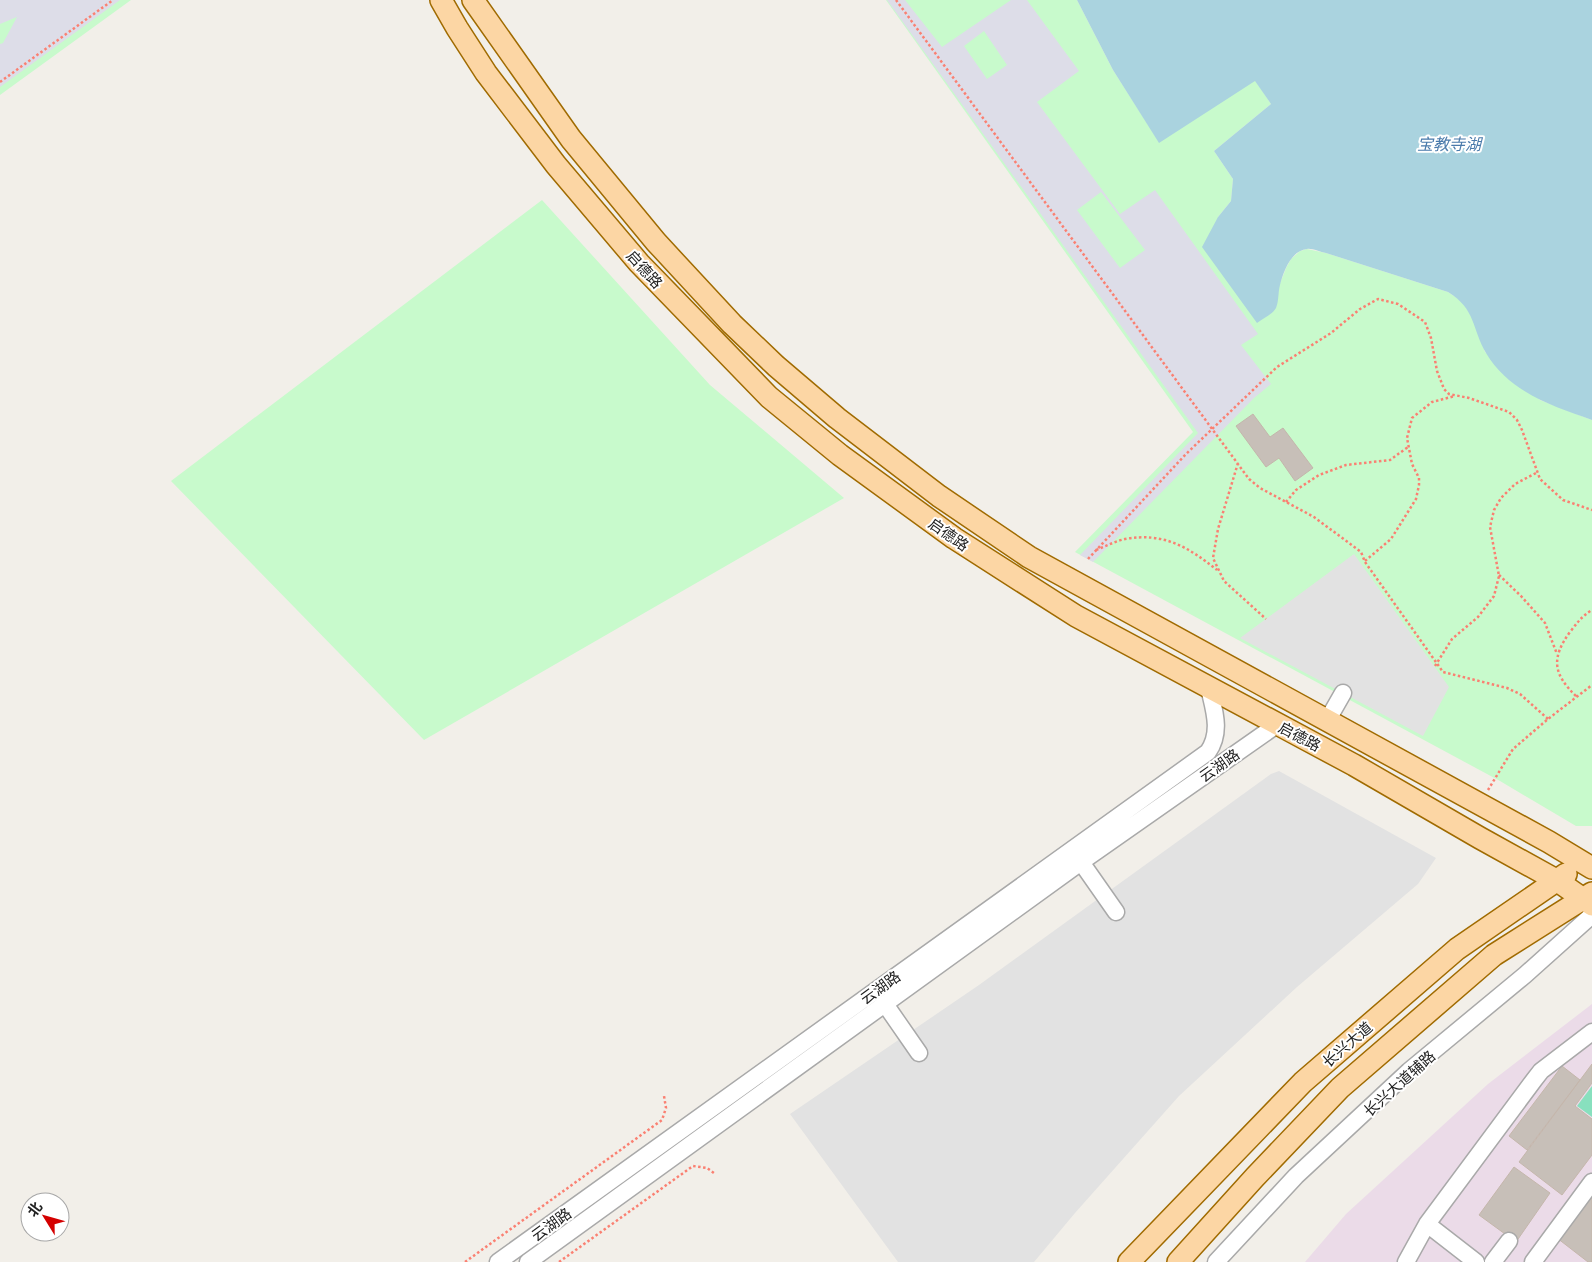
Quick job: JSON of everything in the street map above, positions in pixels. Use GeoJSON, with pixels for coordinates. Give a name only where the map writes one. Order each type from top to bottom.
{"type":"FeatureCollection","features":[{"type":"Feature","properties":{"kind":"main road","name":"启德路"},"geometry":{"type":"LineString","coordinates":[[441,0],[486,73],[556,164],[639,263],[727,356],[770,397],[840,455],[954,538],[1076,616],[1354,765],[1556,880],[1590,903]]}},
{"type":"Feature","properties":{"kind":"main road","name":"启德路"},"geometry":{"type":"LineString","coordinates":[[473,0],[571,139],[656,242],[732,324],[776,366],[830,412],[939,496],[1029,557],[1589,863]]}},
{"type":"Feature","properties":{"kind":"main road"},"geometry":{"type":"LineString","coordinates":[[1480,838],[1487,808]]}},
{"type":"Feature","properties":{"kind":"main road","name":"长兴大道"},"geometry":{"type":"LineString","coordinates":[[1129,1262],[1303,1082],[1457,949],[1556,880],[1589,863]]}},
{"type":"Feature","properties":{"kind":"main road","name":"长兴大道"},"geometry":{"type":"LineString","coordinates":[[1178,1262],[1255,1177],[1340,1088],[1494,955],[1590,903]]}},
{"type":"Feature","properties":{"kind":"street","name":"云湖路"},"geometry":{"type":"LineString","coordinates":[[498,1262],[1208,752],[1213,745],[1217,732],[1209,688]]}},
{"type":"Feature","properties":{"kind":"street"},"geometry":{"type":"LineString","coordinates":[[1327,721],[1344,693]]}},
{"type":"Feature","properties":{"kind":"street","name":"云湖路"},"geometry":{"type":"LineString","coordinates":[[528,1262],[1081,862],[1278,724]]}},
{"type":"Feature","properties":{"kind":"street"},"geometry":{"type":"LineString","coordinates":[[1081,862],[1116,912]]}},
{"type":"Feature","properties":{"kind":"street","name":"长兴大道辅路"},"geometry":{"type":"LineString","coordinates":[[1216,1262],[1303,1169],[1409,1072],[1517,981],[1590,903]]}},
{"type":"Feature","properties":{"kind":"street"},"geometry":{"type":"LineString","coordinates":[[885,1004],[919,1053]]}},
{"type":"Feature","properties":{"kind":"street"},"geometry":{"type":"LineString","coordinates":[[1406,1262],[1427,1224],[1541,1071],[1592,1032]]}},
{"type":"Feature","properties":{"kind":"street"},"geometry":{"type":"LineString","coordinates":[[1533,1262],[1592,1182]]}},
{"type":"Feature","properties":{"kind":"street"},"geometry":{"type":"LineString","coordinates":[[1427,1224],[1476,1262]]}},
{"type":"Feature","properties":{"kind":"street"},"geometry":{"type":"LineString","coordinates":[[1493,1262],[1509,1241]]}},
{"type":"Feature","properties":{"kind":"path"},"geometry":{"type":"LineString","coordinates":[[0,82],[113,0]]}},
{"type":"Feature","properties":{"kind":"path"},"geometry":{"type":"LineString","coordinates":[[896,0],[1249,479],[1314,517],[1361,552],[1365,562],[1443,672],[1507,688],[1520,694],[1548,719]]}},
{"type":"Feature","properties":{"kind":"path"},"geometry":{"type":"LineString","coordinates":[[1088,559],[1213,428],[1278,367],[1331,333],[1360,308],[1378,299],[1398,304],[1425,322],[1437,371],[1444,389],[1449,394],[1469,398],[1509,412],[1522,430],[1540,479],[1564,500],[1592,510]]}},
{"type":"Feature","properties":{"kind":"path"},"geometry":{"type":"LineString","coordinates":[[1365,562],[1391,539],[1416,499],[1419,478],[1412,464],[1407,438],[1412,418],[1432,402],[1456,396]]}},
{"type":"Feature","properties":{"kind":"path"},"geometry":{"type":"LineString","coordinates":[[1286,502],[1296,490],[1319,475],[1346,465],[1390,460],[1408,446]]}},
{"type":"Feature","properties":{"kind":"path"},"geometry":{"type":"LineString","coordinates":[[1238,463],[1218,529],[1213,558],[1224,581],[1266,619]]}},
{"type":"Feature","properties":{"kind":"path"},"geometry":{"type":"LineString","coordinates":[[1436,664],[1452,639],[1478,617],[1494,596],[1498,575],[1490,527],[1494,510],[1501,498],[1515,484],[1538,472]]}},
{"type":"Feature","properties":{"kind":"path"},"geometry":{"type":"LineString","coordinates":[[1095,550],[1124,540],[1155,538],[1177,543],[1220,571]]}},
{"type":"Feature","properties":{"kind":"path"},"geometry":{"type":"LineString","coordinates":[[1498,575],[1521,596],[1545,623],[1557,654],[1559,676],[1563,684],[1576,696]]}},
{"type":"Feature","properties":{"kind":"path"},"geometry":{"type":"LineString","coordinates":[[1557,654],[1562,642],[1582,616],[1592,610]]}},
{"type":"Feature","properties":{"kind":"path"},"geometry":{"type":"LineString","coordinates":[[1487,808],[1514,749],[1576,696],[1592,685]]}},
{"type":"Feature","properties":{"kind":"path"},"geometry":{"type":"LineString","coordinates":[[465,1262],[662,1120],[666,1108],[664,1096]]}},
{"type":"Feature","properties":{"kind":"path"},"geometry":{"type":"LineString","coordinates":[[559,1262],[693,1166],[707,1168],[715,1174]]}},
{"type":"Feature","properties":{"kind":"shaded area"},"geometry":{"type":"Polygon","coordinates":[[[0,0],[120,0],[0,87],[0,44],[3,43],[17,17],[0,24],[0,0]]]}},
{"type":"Feature","properties":{"kind":"shaded area"},"geometry":{"type":"Polygon","coordinates":[[[887,0],[905,0],[942,47],[1011,0],[1027,0],[1079,71],[1037,102],[1120,214],[1155,190],[1258,334],[1241,345],[1271,384],[1254,398],[1093,562],[1080,555],[1198,433],[887,0]],[[984,31],[964,46],[987,79],[1007,65],[984,31]],[[1101,192],[1077,210],[1120,268],[1145,250],[1101,192]]]}},
{"type":"Feature","properties":{"kind":"shaded area"},"geometry":{"type":"Polygon","coordinates":[[[1354,554],[1449,687],[1423,736],[1240,638],[1354,554]]]}},
{"type":"Feature","properties":{"kind":"shaded area"},"geometry":{"type":"Polygon","coordinates":[[[1279,771],[1436,858],[1418,884],[1297,987],[1179,1096],[1034,1262],[898,1262],[790,1114],[979,985],[1271,774],[1279,771]]]}},
{"type":"Feature","properties":{"kind":"shaded area"},"geometry":{"type":"Polygon","coordinates":[[[1592,1004],[1592,1262],[1305,1262],[1346,1214],[1488,1084],[1592,1004]]]}},
{"type":"Feature","properties":{"kind":"green space"},"geometry":{"type":"Polygon","coordinates":[[[0,0],[131,0],[0,95],[0,0]]]}},
{"type":"Feature","properties":{"kind":"green space"},"geometry":{"type":"Polygon","coordinates":[[[886,0],[1077,0],[1113,70],[1159,142],[1255,80],[1271,104],[1214,151],[1233,179],[1231,201],[1218,217],[1276,307],[1279,286],[1286,268],[1291,259],[1300,251],[1307,249],[1326,253],[1448,292],[1463,302],[1474,321],[1485,352],[1540,400],[1592,420],[1592,826],[1576,826],[1500,781],[1075,552],[1193,432],[886,0]]]}},
{"type":"Feature","properties":{"kind":"green space"},"geometry":{"type":"Polygon","coordinates":[[[542,200],[710,385],[844,498],[424,740],[171,481],[542,200]]]}},
{"type":"Feature","properties":{"kind":"green space"},"geometry":{"type":"Polygon","coordinates":[[[1592,1086],[1592,1117],[1577,1106],[1592,1086]]]}},
{"type":"Feature","properties":{"kind":"water","name":"宝教寺湖"},"geometry":{"type":"Polygon","coordinates":[[[1077,0],[1592,0],[1592,420],[1547,403],[1519,388],[1507,378],[1486,353],[1469,312],[1464,305],[1448,292],[1326,253],[1309,249],[1296,253],[1283,274],[1276,308],[1270,315],[1257,323],[1202,247],[1218,217],[1231,201],[1233,179],[1214,151],[1271,104],[1255,81],[1159,143],[1113,70],[1077,0]]]}},
{"type":"Feature","properties":{"kind":"building"},"geometry":{"type":"Polygon","coordinates":[[[1253,414],[1270,437],[1283,428],[1313,468],[1295,481],[1279,458],[1266,467],[1236,426],[1253,414]]]}},
{"type":"Feature","properties":{"kind":"building"},"geometry":{"type":"Polygon","coordinates":[[[1592,1064],[1592,1083],[1575,1106],[1592,1119],[1592,1155],[1562,1195],[1519,1162],[1592,1064]]]}},
{"type":"Feature","properties":{"kind":"building"},"geometry":{"type":"Polygon","coordinates":[[[1562,1066],[1580,1080],[1527,1150],[1509,1136],[1562,1066]]]}},
{"type":"Feature","properties":{"kind":"building"},"geometry":{"type":"Polygon","coordinates":[[[1514,1167],[1550,1193],[1516,1242],[1479,1215],[1514,1167]]]}},
{"type":"Feature","properties":{"kind":"building"},"geometry":{"type":"Polygon","coordinates":[[[1592,1192],[1592,1262],[1588,1262],[1557,1238],[1592,1192]]]}}]}
